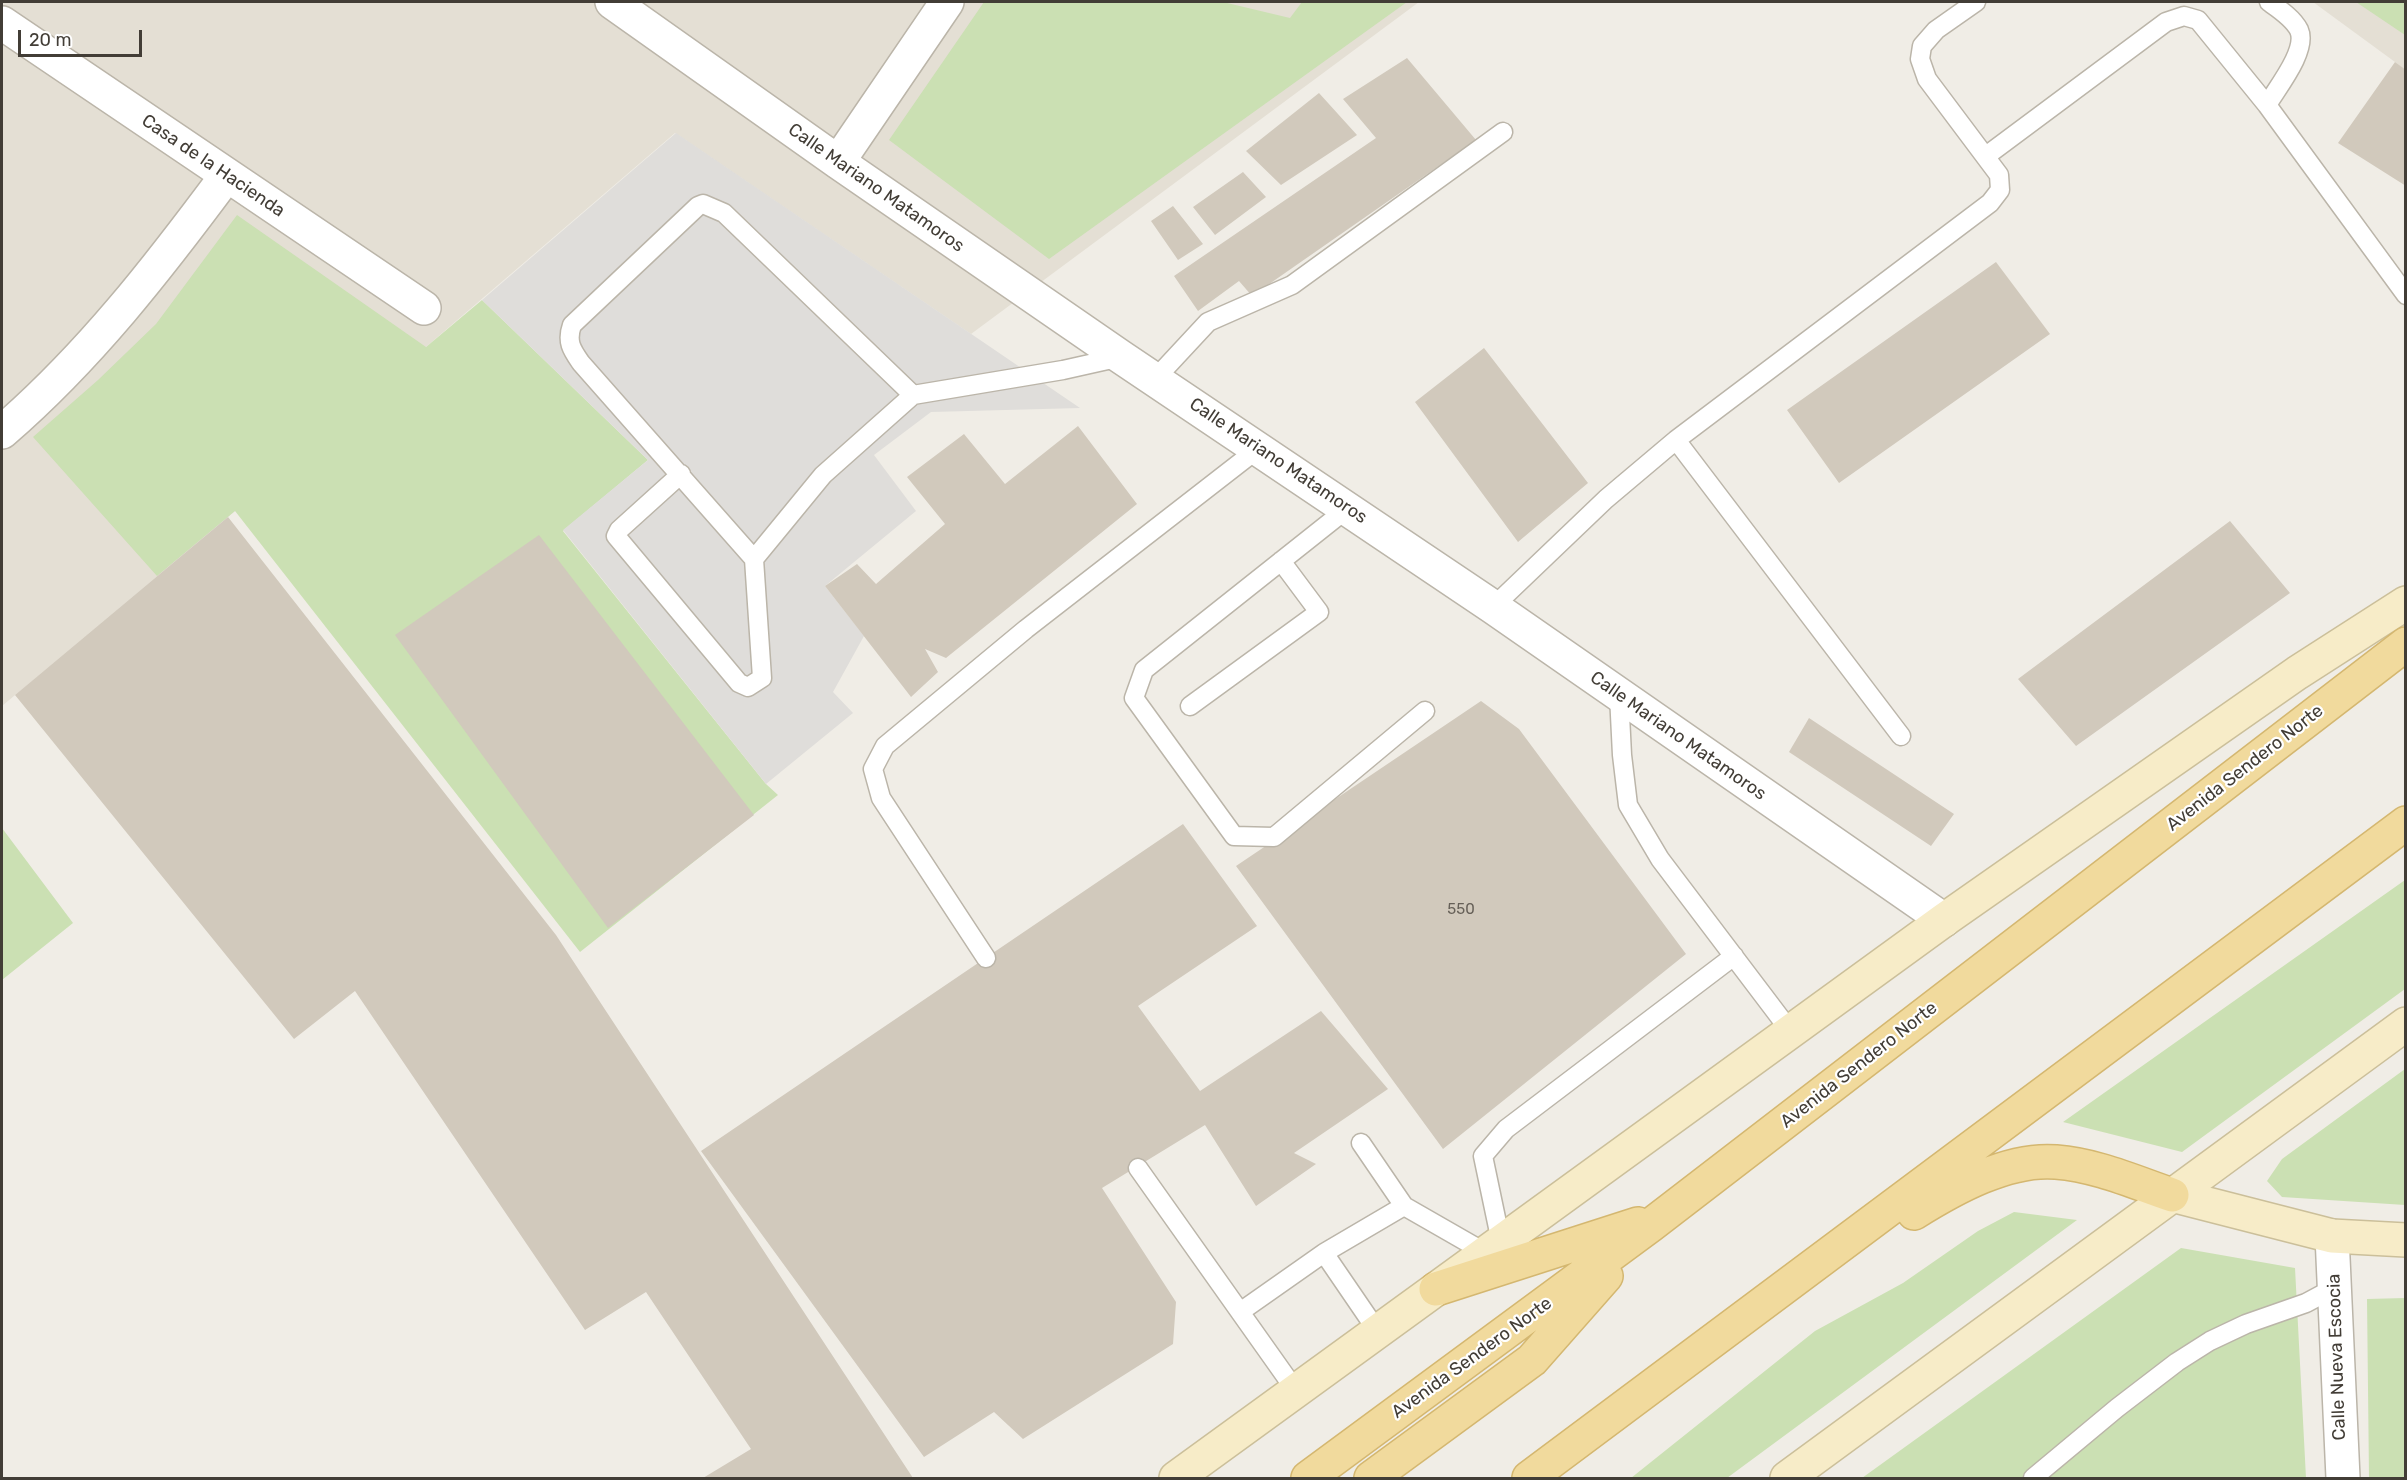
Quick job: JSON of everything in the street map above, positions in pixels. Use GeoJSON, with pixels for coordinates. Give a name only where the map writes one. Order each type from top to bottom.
{"type":"FeatureCollection","features":[{"type":"Feature","properties":{"kind":"main road","name":"Avenida Sendero Norte"},"geometry":{"type":"LineString","coordinates":[[1308,1479],[1657,1221],[2406,644]]}},
{"type":"Feature","properties":{"kind":"main road"},"geometry":{"type":"LineString","coordinates":[[1529,1479],[2406,823]]}},
{"type":"Feature","properties":{"kind":"main road"},"geometry":{"type":"LineString","coordinates":[[1759,1308],[1941,1196],[1978,1178],[2024,1164],[2055,1161],[2092,1168],[2172,1196]]}},
{"type":"Feature","properties":{"kind":"main road"},"geometry":{"type":"LineString","coordinates":[[1436,1289],[1657,1221]]}},
{"type":"Feature","properties":{"kind":"main road"},"geometry":{"type":"LineString","coordinates":[[1371,1479],[1532,1360],[1657,1221]]}},
{"type":"Feature","properties":{"kind":"street"},"geometry":{"type":"LineString","coordinates":[[838,162],[947,2]]}},
{"type":"Feature","properties":{"kind":"street","name":"Calle Mariano Matamoros"},"geometry":{"type":"LineString","coordinates":[[616,3],[838,162],[1121,357],[1493,607],[1944,920]]}},
{"type":"Feature","properties":{"kind":"street","name":"Casa de la Hacienda"},"geometry":{"type":"LineString","coordinates":[[2,23],[424,308]]}},
{"type":"Feature","properties":{"kind":"street"},"geometry":{"type":"LineString","coordinates":[[2,432],[44,395],[91,346],[162,263],[227,175]]}},
{"type":"Feature","properties":{"kind":"street"},"geometry":{"type":"LineString","coordinates":[[1176,1479],[1944,920],[2297,674],[2406,603]]}},
{"type":"Feature","properties":{"kind":"street"},"geometry":{"type":"LineString","coordinates":[[1787,1479],[2406,1024]]}},
{"type":"Feature","properties":{"kind":"street"},"geometry":{"type":"LineString","coordinates":[[2172,1196],[2332,1236],[2406,1240]]}},
{"type":"Feature","properties":{"kind":"street","name":"Calle Nueva Escocia"},"geometry":{"type":"LineString","coordinates":[[2332,1236],[2343,1479]]}},
{"type":"Feature","properties":{"kind":"lane"},"geometry":{"type":"LineString","coordinates":[[1493,607],[1605,500],[1676,440],[1990,203],[2000,190],[1999,175],[1927,79],[1920,59],[1922,46],[1936,30],[1977,2]]}},
{"type":"Feature","properties":{"kind":"lane"},"geometry":{"type":"LineString","coordinates":[[2267,105],[2300,51],[2299,31],[2284,13],[2268,2]]}},
{"type":"Feature","properties":{"kind":"lane"},"geometry":{"type":"LineString","coordinates":[[1986,156],[2166,22],[2184,16],[2198,20],[2212,34],[2267,105],[2406,295]]}},
{"type":"Feature","properties":{"kind":"lane"},"geometry":{"type":"LineString","coordinates":[[1155,379],[1208,322],[1292,285],[1503,132]]}},
{"type":"Feature","properties":{"kind":"lane"},"geometry":{"type":"LineString","coordinates":[[681,474],[616,536],[740,683],[748,687],[762,678],[754,559],[681,474],[581,363],[571,348],[568,336],[572,325],[698,206],[704,204],[724,213],[913,395]]}},
{"type":"Feature","properties":{"kind":"lane"},"geometry":{"type":"LineString","coordinates":[[754,559],[802,497],[823,475],[913,395],[1063,370],[1121,357]]}},
{"type":"Feature","properties":{"kind":"lane"},"geometry":{"type":"LineString","coordinates":[[1676,440],[1901,736]]}},
{"type":"Feature","properties":{"kind":"lane"},"geometry":{"type":"LineString","coordinates":[[986,958],[881,798],[873,769],[885,746],[1026,629],[1259,448]]}},
{"type":"Feature","properties":{"kind":"lane"},"geometry":{"type":"LineString","coordinates":[[1348,508],[1144,670],[1134,698],[1234,836],[1274,837],[1425,711]]}},
{"type":"Feature","properties":{"kind":"lane"},"geometry":{"type":"LineString","coordinates":[[1190,706],[1319,612],[1281,561]]}},
{"type":"Feature","properties":{"kind":"lane"},"geometry":{"type":"LineString","coordinates":[[1619,695],[1622,755],[1628,805],[1660,859],[1791,1032]]}},
{"type":"Feature","properties":{"kind":"lane"},"geometry":{"type":"LineString","coordinates":[[1493,1247],[1483,1156],[1506,1129],[1734,956]]}},
{"type":"Feature","properties":{"kind":"lane"},"geometry":{"type":"LineString","coordinates":[[1361,1143],[1404,1206],[1493,1247]]}},
{"type":"Feature","properties":{"kind":"lane"},"geometry":{"type":"LineString","coordinates":[[1138,1168],[1296,1391]]}},
{"type":"Feature","properties":{"kind":"lane"},"geometry":{"type":"LineString","coordinates":[[1240,1312],[1324,1253],[1404,1206]]}},
{"type":"Feature","properties":{"kind":"lane"},"geometry":{"type":"LineString","coordinates":[[1324,1253],[1378,1332]]}},
{"type":"Feature","properties":{"kind":"lane"},"geometry":{"type":"LineString","coordinates":[[2033,1479],[2117,1408],[2177,1362],[2210,1341],[2275,1312],[2306,1303],[2334,1288]]}},
{"type":"Feature","properties":{"kind":"shaded area"},"geometry":{"type":"Polygon","coordinates":[[[2,2],[1419,2],[971,334],[675,133],[228,517],[2,706],[2,2]]]}},
{"type":"Feature","properties":{"kind":"shaded area"},"geometry":{"type":"Polygon","coordinates":[[[2313,2],[2405,2],[2405,70],[2395,62],[2313,2]]]}},
{"type":"Feature","properties":{"kind":"shaded area"},"geometry":{"type":"Polygon","coordinates":[[[676,133],[1080,408],[931,412],[874,455],[916,511],[825,586],[864,636],[833,692],[853,713],[766,784],[563,530],[648,460],[482,300],[676,133]]]}},
{"type":"Feature","properties":{"kind":"green space"},"geometry":{"type":"Polygon","coordinates":[[[984,2],[1223,2],[1290,18],[1302,2],[1407,2],[1049,259],[889,140],[984,2]]]}},
{"type":"Feature","properties":{"kind":"green space"},"geometry":{"type":"Polygon","coordinates":[[[2356,2],[2405,2],[2405,35],[2356,2]]]}},
{"type":"Feature","properties":{"kind":"green space"},"geometry":{"type":"Polygon","coordinates":[[[237,215],[426,347],[482,300],[648,460],[563,531],[766,784],[778,795],[580,952],[235,511],[157,576],[33,437],[98,380],[156,324],[237,215]]]}},
{"type":"Feature","properties":{"kind":"green space"},"geometry":{"type":"Polygon","coordinates":[[[2,828],[73,923],[2,980],[2,828]]]}},
{"type":"Feature","properties":{"kind":"green space"},"geometry":{"type":"Polygon","coordinates":[[[2405,880],[2405,989],[2182,1152],[2063,1122],[2405,880]]]}},
{"type":"Feature","properties":{"kind":"green space"},"geometry":{"type":"Polygon","coordinates":[[[2405,1069],[2405,1205],[2282,1197],[2267,1181],[2282,1159],[2405,1069]]]}},
{"type":"Feature","properties":{"kind":"green space"},"geometry":{"type":"Polygon","coordinates":[[[2014,1212],[2077,1220],[1727,1478],[1631,1478],[1815,1331],[1903,1283],[1978,1231],[2014,1212]]]}},
{"type":"Feature","properties":{"kind":"green space"},"geometry":{"type":"Polygon","coordinates":[[[2181,1248],[2295,1268],[2306,1478],[1862,1478],[2181,1248]]]}},
{"type":"Feature","properties":{"kind":"green space"},"geometry":{"type":"Polygon","coordinates":[[[2405,1298],[2405,1478],[2369,1478],[2367,1299],[2405,1298]]]}},
{"type":"Feature","properties":{"kind":"building"},"geometry":{"type":"Polygon","coordinates":[[[1407,58],[1476,140],[1252,296],[1239,281],[1198,311],[1174,276],[1376,138],[1343,99],[1407,58]]]}},
{"type":"Feature","properties":{"kind":"building"},"geometry":{"type":"Polygon","coordinates":[[[2395,62],[2406,70],[2406,186],[2338,143],[2395,62]]]}},
{"type":"Feature","properties":{"kind":"building"},"geometry":{"type":"Polygon","coordinates":[[[1319,93],[1357,135],[1281,185],[1246,151],[1319,93]]]}},
{"type":"Feature","properties":{"kind":"building"},"geometry":{"type":"Polygon","coordinates":[[[1243,172],[1266,197],[1215,235],[1193,207],[1243,172]]]}},
{"type":"Feature","properties":{"kind":"building"},"geometry":{"type":"Polygon","coordinates":[[[1173,206],[1203,244],[1178,260],[1151,221],[1173,206]]]}},
{"type":"Feature","properties":{"kind":"building"},"geometry":{"type":"Polygon","coordinates":[[[1996,262],[2050,334],[1839,483],[1787,410],[1996,262]]]}},
{"type":"Feature","properties":{"kind":"building"},"geometry":{"type":"Polygon","coordinates":[[[1484,348],[1588,483],[1518,542],[1415,402],[1484,348]]]}},
{"type":"Feature","properties":{"kind":"building"},"geometry":{"type":"Polygon","coordinates":[[[1078,426],[1137,504],[946,658],[925,649],[938,672],[911,697],[825,586],[857,564],[876,584],[945,524],[907,477],[964,434],[1005,484],[1078,426]]]}},
{"type":"Feature","properties":{"kind":"building"},"geometry":{"type":"Polygon","coordinates":[[[228,517],[556,935],[913,1478],[703,1478],[751,1449],[646,1292],[585,1330],[355,991],[294,1039],[15,695],[228,517]]]}},
{"type":"Feature","properties":{"kind":"building"},"geometry":{"type":"Polygon","coordinates":[[[2230,521],[2290,593],[2076,746],[2018,679],[2230,521]]]}},
{"type":"Feature","properties":{"kind":"building"},"geometry":{"type":"Polygon","coordinates":[[[539,535],[754,815],[608,928],[395,635],[539,535]]]}},
{"type":"Feature","properties":{"kind":"building"},"geometry":{"type":"Polygon","coordinates":[[[1481,701],[1519,729],[1686,954],[1443,1149],[1236,866],[1481,701]]]}},
{"type":"Feature","properties":{"kind":"building"},"geometry":{"type":"Polygon","coordinates":[[[1809,718],[1954,814],[1931,846],[1789,752],[1809,718]]]}},
{"type":"Feature","properties":{"kind":"building"},"geometry":{"type":"Polygon","coordinates":[[[1183,824],[1257,926],[1138,1006],[1200,1091],[1321,1011],[1388,1089],[1294,1153],[1316,1164],[1256,1206],[1205,1125],[1102,1188],[1176,1302],[1173,1344],[1023,1439],[994,1412],[924,1457],[701,1151],[1183,824]]]}}]}
